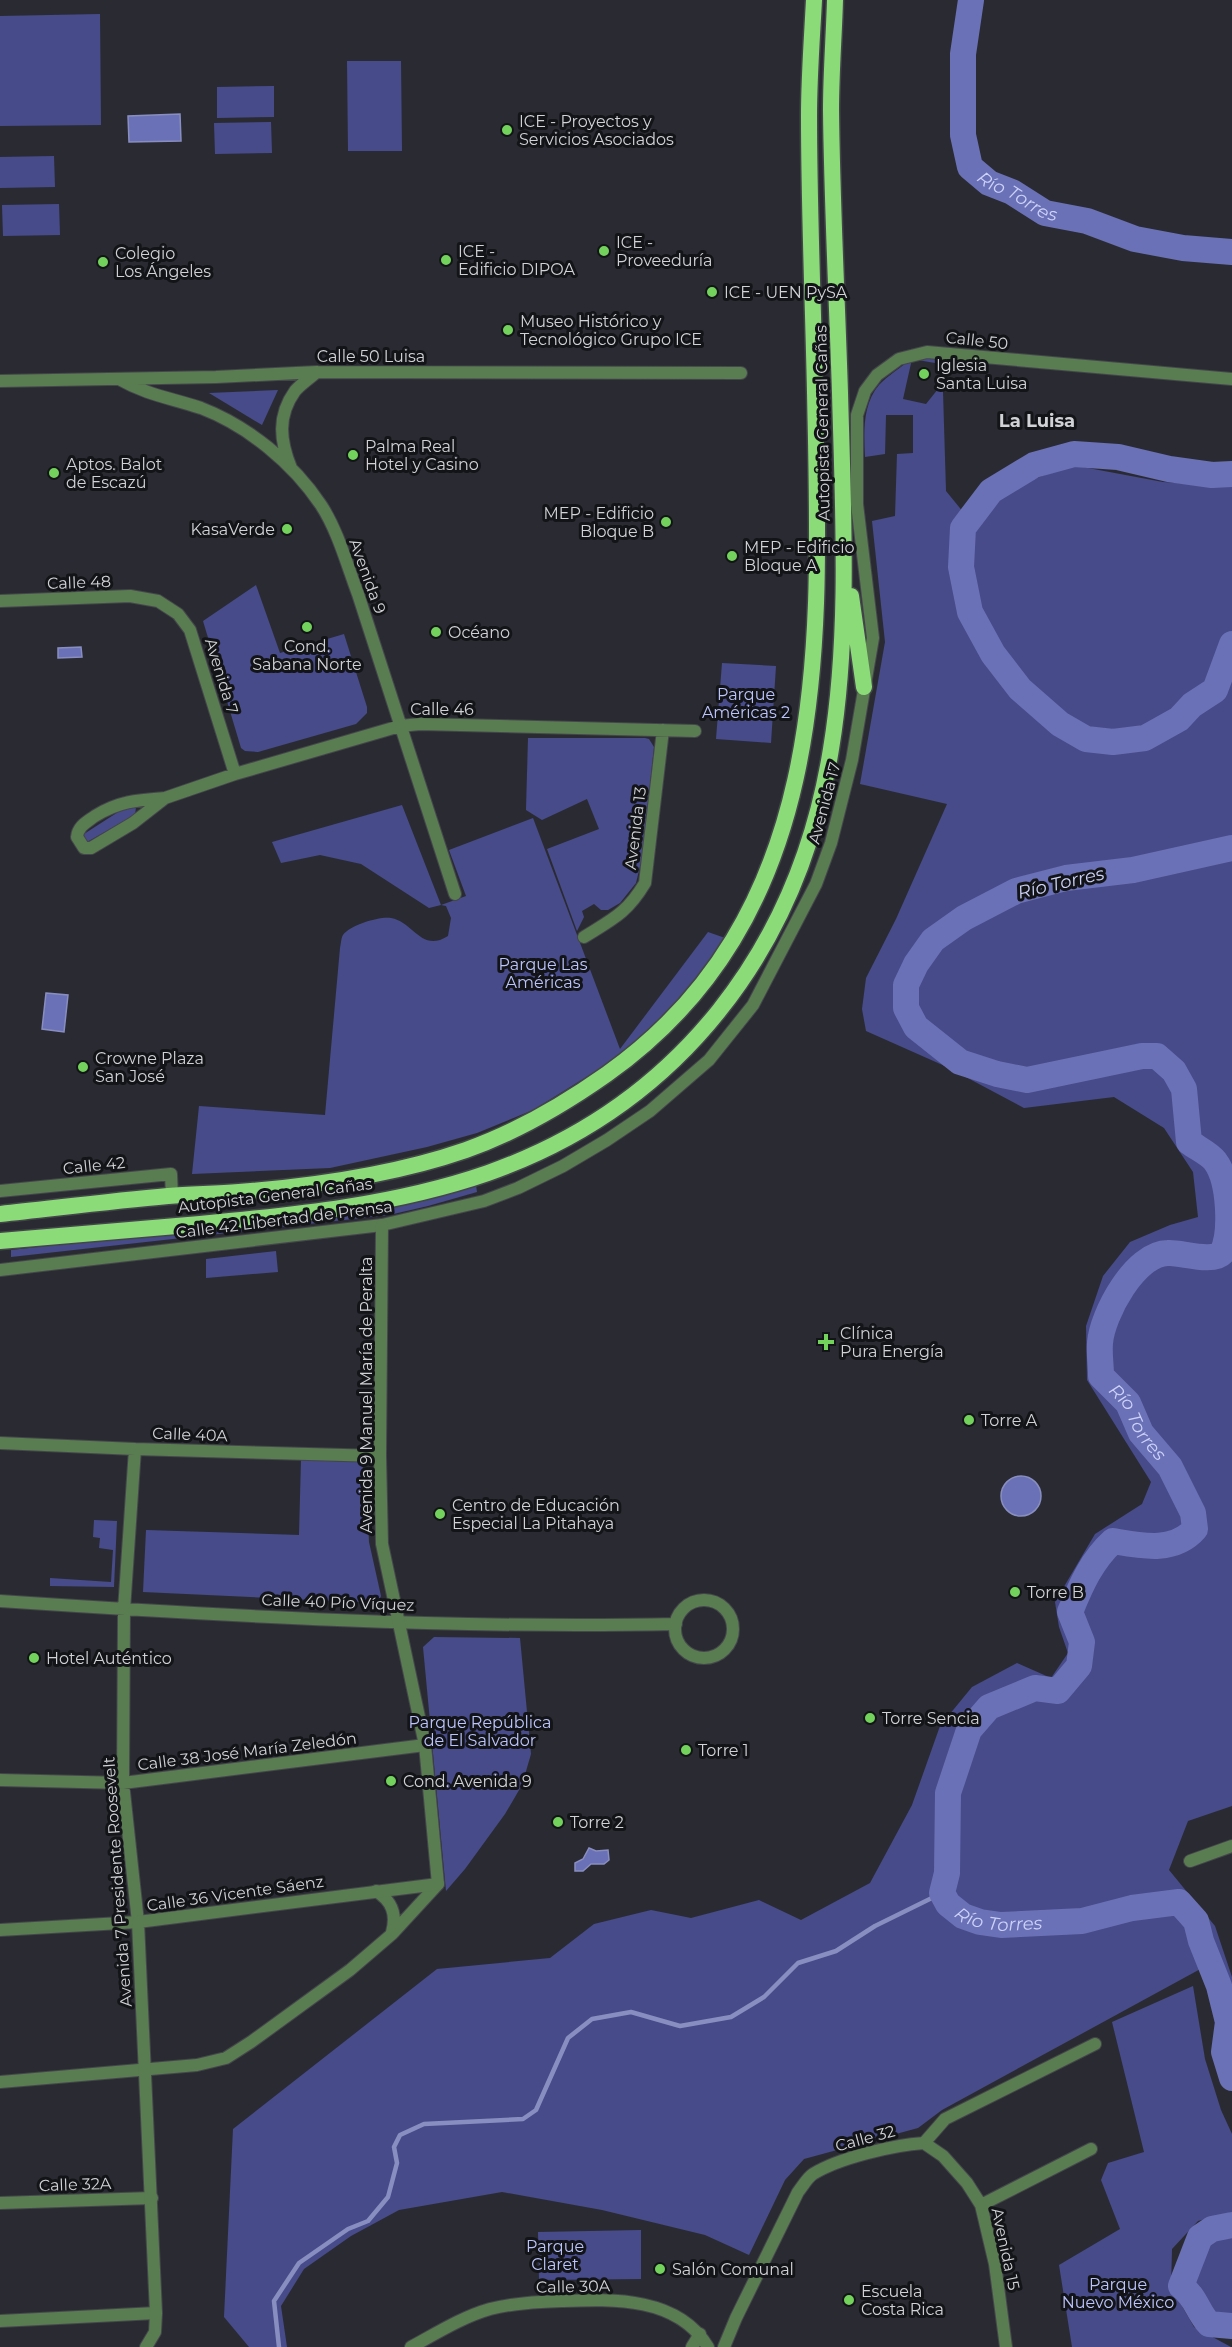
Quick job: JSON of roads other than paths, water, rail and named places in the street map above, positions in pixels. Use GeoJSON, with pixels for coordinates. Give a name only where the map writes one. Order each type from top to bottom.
{"type":"FeatureCollection","features":[{"type":"Feature","properties":{"kind":"highway","name":"Autopista General Cañas"},"geometry":{"type":"LineString","coordinates":[[0,1214],[305,1185],[370,1175],[446,1156],[517,1130],[572,1099],[640,1051],[674,1016],[717,965],[745,922],[774,860],[798,770],[810,701],[816,639],[816,436],[809,114],[814,0]]}},
{"type":"Feature","properties":{"kind":"highway","name":"Autopista General Cañas"},"geometry":{"type":"LineString","coordinates":[[0,1241],[262,1218],[333,1209],[442,1187],[498,1169],[562,1141],[618,1108],[662,1074],[699,1037],[746,977],[773,928],[796,875],[818,813],[831,751],[837,705],[843,609],[842,450],[831,108],[835,0]]}},
{"type":"Feature","properties":{"kind":"highway"},"geometry":{"type":"LineString","coordinates":[[842,536],[864,687]]}},
{"type":"Feature","properties":{"kind":"street","name":"Calle 50"},"geometry":{"type":"LineString","coordinates":[[857,415],[866,391],[877,375],[899,359],[927,352],[1232,379]]}},
{"type":"Feature","properties":{"kind":"street","name":"Calle 50 Luisa"},"geometry":{"type":"LineString","coordinates":[[0,381],[207,377],[317,372],[741,373]]}},
{"type":"Feature","properties":{"kind":"street"},"geometry":{"type":"LineString","coordinates":[[293,472],[281,440],[282,422],[296,391],[317,372]]}},
{"type":"Feature","properties":{"kind":"street","name":"Avenida 9"},"geometry":{"type":"LineString","coordinates":[[116,378],[140,391],[201,409],[234,424],[267,447],[293,472],[321,506],[341,548],[455,894]]}},
{"type":"Feature","properties":{"kind":"street","name":"Avenida 17"},"geometry":{"type":"LineString","coordinates":[[625,1129],[650,1111],[709,1060],[753,1005],[787,944],[816,884],[836,826],[852,760],[873,638],[857,504],[857,415]]}},
{"type":"Feature","properties":{"kind":"street","name":"Calle 48"},"geometry":{"type":"LineString","coordinates":[[0,601],[130,596],[158,601]]}},
{"type":"Feature","properties":{"kind":"street","name":"Avenida 7"},"geometry":{"type":"LineString","coordinates":[[158,601],[178,614],[190,630],[235,774]]}},
{"type":"Feature","properties":{"kind":"street","name":"Calle 46"},"geometry":{"type":"LineString","coordinates":[[165,798],[133,823],[92,848],[84,848],[77,837],[78,830],[86,822],[116,804],[165,798],[235,774],[400,726],[420,724],[694,731]]}},
{"type":"Feature","properties":{"kind":"street","name":"Avenida 13"},"geometry":{"type":"LineString","coordinates":[[584,937],[633,903],[645,883],[663,730]]}},
{"type":"Feature","properties":{"kind":"street","name":"Calle 42 Libertad de Prensa"},"geometry":{"type":"LineString","coordinates":[[0,1270],[382,1225],[484,1201],[518,1188],[563,1166],[625,1129]]}},
{"type":"Feature","properties":{"kind":"street","name":"Calle 42"},"geometry":{"type":"LineString","coordinates":[[0,1191],[171,1174],[172,1196]]}},
{"type":"Feature","properties":{"kind":"street","name":"Avenida 9 Manuel María de Peralta"},"geometry":{"type":"LineString","coordinates":[[382,1225],[380,1456],[382,1544],[425,1745],[438,1884]]}},
{"type":"Feature","properties":{"kind":"street","name":"Calle 40A"},"geometry":{"type":"LineString","coordinates":[[0,1443],[380,1456]]}},
{"type":"Feature","properties":{"kind":"street","name":"Avenida 7 Presidente Roosevelt"},"geometry":{"type":"LineString","coordinates":[[135,1449],[124,1610],[123,1783],[138,1922],[152,2198],[156,2313],[155,2332],[146,2347]]}},
{"type":"Feature","properties":{"kind":"street"},"geometry":{"type":"LineString","coordinates":[[711,1600],[727,1610],[732,1618],[732,1637],[721,1653],[713,1657],[694,1656],[682,1647],[675,1632],[676,1624],[679,1615],[692,1602],[711,1600]]}},
{"type":"Feature","properties":{"kind":"street","name":"Calle 40 Pío Víquez"},"geometry":{"type":"LineString","coordinates":[[0,1601],[124,1610],[400,1621],[598,1626],[676,1624]]}},
{"type":"Feature","properties":{"kind":"street","name":"Calle 38 José María Zeledón"},"geometry":{"type":"LineString","coordinates":[[0,1780],[123,1783],[425,1745]]}},
{"type":"Feature","properties":{"kind":"street"},"geometry":{"type":"LineString","coordinates":[[1190,1861],[1232,1846]]}},
{"type":"Feature","properties":{"kind":"street"},"geometry":{"type":"LineString","coordinates":[[0,2082],[197,2065],[226,2058],[252,2042],[350,1970],[392,1934],[438,1884]]}},
{"type":"Feature","properties":{"kind":"street","name":"Calle 36 Vicente Sáenz"},"geometry":{"type":"LineString","coordinates":[[0,1930],[138,1922],[438,1884]]}},
{"type":"Feature","properties":{"kind":"street"},"geometry":{"type":"LineString","coordinates":[[376,1891],[385,1896],[394,1914],[392,1934]]}},
{"type":"Feature","properties":{"kind":"street"},"geometry":{"type":"LineString","coordinates":[[924,2143],[945,2119],[1095,2044]]}},
{"type":"Feature","properties":{"kind":"street","name":"Avenida 15"},"geometry":{"type":"LineString","coordinates":[[924,2143],[943,2156],[967,2184],[981,2205],[995,2264],[1006,2347]]}},
{"type":"Feature","properties":{"kind":"street","name":"Calle 32"},"geometry":{"type":"LineString","coordinates":[[724,2347],[798,2192],[810,2176],[834,2164],[904,2144],[924,2143]]}},
{"type":"Feature","properties":{"kind":"street"},"geometry":{"type":"LineString","coordinates":[[981,2205],[1091,2149]]}},
{"type":"Feature","properties":{"kind":"street","name":"Calle 32A"},"geometry":{"type":"LineString","coordinates":[[0,2203],[152,2198]]}},
{"type":"Feature","properties":{"kind":"street","name":"Calle 30A"},"geometry":{"type":"LineString","coordinates":[[411,2347],[473,2315],[492,2308],[535,2302],[602,2300],[639,2303],[658,2308],[683,2320],[700,2334]]}},
{"type":"Feature","properties":{"kind":"street"},"geometry":{"type":"LineString","coordinates":[[0,2321],[156,2313]]}},
{"type":"Feature","properties":{"kind":"street"},"geometry":{"type":"LineString","coordinates":[[692,2347],[700,2334],[708,2347]]}},
{"type":"Feature","properties":{"kind":"waterway","name":"Río Torres"},"geometry":{"type":"LineString","coordinates":[[971,0],[963,54],[963,135],[970,167],[989,183],[1012,192],[1045,213],[1087,221],[1135,239],[1183,248],[1232,252]]}},
{"type":"Feature","properties":{"kind":"waterway","name":"Río Torres"},"geometry":{"type":"LineString","coordinates":[[1232,474],[1212,475],[1169,469],[1118,457],[1074,454],[1034,465],[991,491],[963,528],[961,567],[970,612],[993,654],[1020,689],[1060,724],[1086,739],[1113,742],[1145,738],[1179,719],[1192,705],[1215,690],[1232,644]]}},
{"type":"Feature","properties":{"kind":"waterway","name":"Río Torres"},"geometry":{"type":"LineString","coordinates":[[1232,848],[1133,870],[1066,878],[1016,891],[964,918],[933,940],[916,964],[906,985],[906,1008],[916,1027],[960,1062],[997,1074],[1027,1080],[1142,1056],[1157,1056],[1174,1071],[1184,1089],[1189,1142],[1213,1158],[1224,1181],[1228,1220],[1222,1253],[1211,1257],[1168,1253],[1156,1256],[1144,1263],[1122,1288],[1114,1302],[1102,1331],[1100,1343],[1101,1376],[1128,1403],[1141,1433],[1170,1467],[1193,1513],[1195,1529],[1187,1537],[1167,1545],[1146,1546],[1113,1541],[1093,1565],[1070,1612],[1082,1642],[1079,1666],[1058,1691],[1035,1688],[989,1707],[969,1730],[948,1793],[947,1873],[942,1893],[948,1904],[963,1916],[980,1922],[1001,1925],[1082,1921],[1132,1908],[1179,1902],[1196,1921],[1201,1941],[1219,1986],[1228,2022],[1224,2052],[1232,2078]]}},
{"type":"Feature","properties":{"kind":"waterway"},"geometry":{"type":"LineString","coordinates":[[279,2347],[274,2301],[299,2263],[348,2229],[368,2221],[388,2197],[397,2163],[394,2147],[400,2135],[424,2124],[523,2119],[536,2110],[568,2038],[592,2019],[631,2012],[680,2026],[731,2017],[764,1997],[798,1963],[836,1951],[875,1926],[942,1893]]}},
{"type":"Feature","properties":{"kind":"waterway","name":"Río Torres"},"geometry":{"type":"LineString","coordinates":[[1232,2225],[1212,2229],[1200,2237],[1181,2286],[1190,2295],[1209,2324],[1232,2326]]}},
{"type":"Feature","properties":{"kind":"place","name":"ICE - Proyectos y Servicios Asociados"},"geometry":{"type":"Point","coordinates":[507,130]}},
{"type":"Feature","properties":{"kind":"place","name":"ICE - Proveeduría"},"geometry":{"type":"Point","coordinates":[604,251]}},
{"type":"Feature","properties":{"kind":"place","name":"ICE - Edificio DIPOA"},"geometry":{"type":"Point","coordinates":[446,260]}},
{"type":"Feature","properties":{"kind":"place","name":"Colegio Los Ángeles"},"geometry":{"type":"Point","coordinates":[103,262]}},
{"type":"Feature","properties":{"kind":"place","name":"ICE - UEN PySA"},"geometry":{"type":"Point","coordinates":[712,292]}},
{"type":"Feature","properties":{"kind":"place","name":"Museo Histórico y Tecnológico Grupo ICE"},"geometry":{"type":"Point","coordinates":[508,330]}},
{"type":"Feature","properties":{"kind":"place","name":"Iglesia Santa Luisa"},"geometry":{"type":"Point","coordinates":[924,374]}},
{"type":"Feature","properties":{"kind":"place","name":"Palma Real Hotel y Casino"},"geometry":{"type":"Point","coordinates":[353,455]}},
{"type":"Feature","properties":{"kind":"place","name":"Aptos. Balot de Escazú"},"geometry":{"type":"Point","coordinates":[54,473]}},
{"type":"Feature","properties":{"kind":"place","name":"MEP - Edificio Bloque B"},"geometry":{"type":"Point","coordinates":[666,522]}},
{"type":"Feature","properties":{"kind":"place","name":"KasaVerde"},"geometry":{"type":"Point","coordinates":[287,529]}},
{"type":"Feature","properties":{"kind":"place","name":"MEP - Edificio Bloque A"},"geometry":{"type":"Point","coordinates":[732,556]}},
{"type":"Feature","properties":{"kind":"place","name":"Cond. Sabana Norte"},"geometry":{"type":"Point","coordinates":[307,627]}},
{"type":"Feature","properties":{"kind":"place","name":"Océano"},"geometry":{"type":"Point","coordinates":[436,632]}},
{"type":"Feature","properties":{"kind":"place","name":"Crowne Plaza San José"},"geometry":{"type":"Point","coordinates":[83,1067]}},
{"type":"Feature","properties":{"kind":"place","name":"Clínica Pura Energía"},"geometry":{"type":"Point","coordinates":[826,1342]}},
{"type":"Feature","properties":{"kind":"place","name":"Torre A"},"geometry":{"type":"Point","coordinates":[969,1420]}},
{"type":"Feature","properties":{"kind":"place","name":"Centro de Educación Especial La Pitahaya"},"geometry":{"type":"Point","coordinates":[440,1514]}},
{"type":"Feature","properties":{"kind":"place","name":"Torre B"},"geometry":{"type":"Point","coordinates":[1015,1592]}},
{"type":"Feature","properties":{"kind":"place","name":"Hotel Auténtico"},"geometry":{"type":"Point","coordinates":[34,1658]}},
{"type":"Feature","properties":{"kind":"place","name":"Torre Sencia"},"geometry":{"type":"Point","coordinates":[870,1718]}},
{"type":"Feature","properties":{"kind":"place","name":"Torre 1"},"geometry":{"type":"Point","coordinates":[686,1750]}},
{"type":"Feature","properties":{"kind":"place","name":"Cond. Avenida 9"},"geometry":{"type":"Point","coordinates":[391,1781]}},
{"type":"Feature","properties":{"kind":"place","name":"Torre 2"},"geometry":{"type":"Point","coordinates":[558,1822]}},
{"type":"Feature","properties":{"kind":"place","name":"Salón Comunal"},"geometry":{"type":"Point","coordinates":[660,2269]}},
{"type":"Feature","properties":{"kind":"place","name":"Escuela Costa Rica"},"geometry":{"type":"Point","coordinates":[849,2300]}},
{"type":"Feature","properties":{"kind":"district","name":"La Luisa"},"geometry":{"type":"Point","coordinates":[1037,421]}},
{"type":"Feature","properties":{"kind":"park label","name":"Parque Américas 2"},"geometry":{"type":"Point","coordinates":[746,703]}},
{"type":"Feature","properties":{"kind":"park label","name":"Parque Las Américas"},"geometry":{"type":"Point","coordinates":[543,973]}},
{"type":"Feature","properties":{"kind":"park label","name":"Parque República de El Salvador"},"geometry":{"type":"Point","coordinates":[480,1731]}},
{"type":"Feature","properties":{"kind":"park label","name":"Parque Claret"},"geometry":{"type":"Point","coordinates":[555,2255]}},
{"type":"Feature","properties":{"kind":"park label","name":"Parque Nuevo México"},"geometry":{"type":"Point","coordinates":[1118,2293]}}]}
